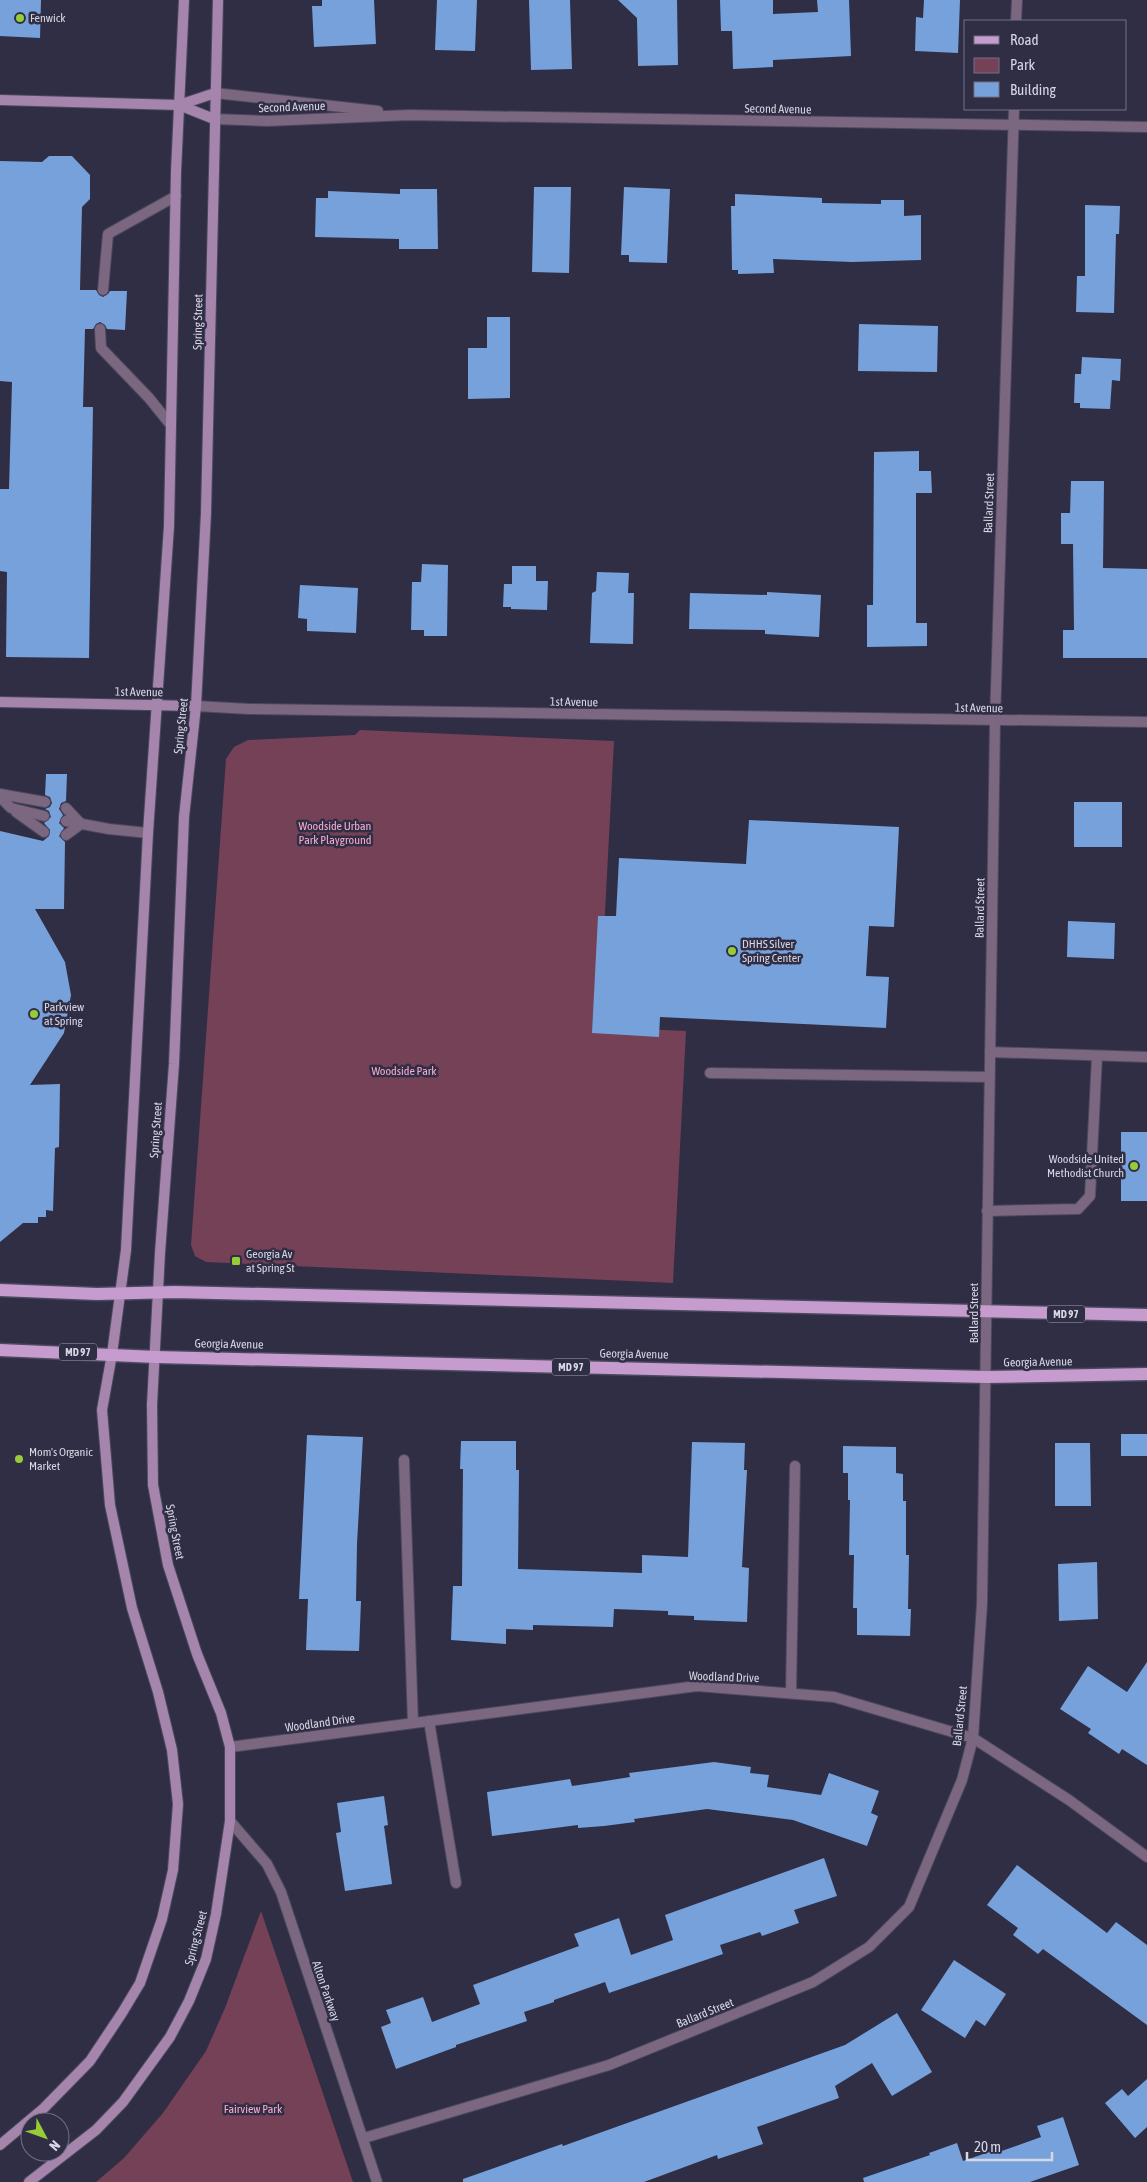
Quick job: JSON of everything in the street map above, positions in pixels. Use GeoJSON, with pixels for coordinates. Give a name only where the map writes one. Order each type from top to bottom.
{"type":"FeatureCollection","features":[{"type":"Feature","properties":{"kind":"main road","name":"Spring Street"},"geometry":{"type":"LineString","coordinates":[[0,2145],[44,2108],[90,2061],[122,2013],[140,1983],[162,1919],[173,1870],[178,1804],[172,1750],[158,1692],[132,1608],[110,1505],[102,1410],[121,1293],[126,1241],[148,833],[169,526],[176,196],[184,0]]}},
{"type":"Feature","properties":{"kind":"main road","name":"Spring Street"},"geometry":{"type":"LineString","coordinates":[[30,2182],[96,2130],[123,2102],[147,2072],[170,2037],[189,2001],[206,1959],[216,1914],[230,1821],[230,1747],[221,1713],[196,1654],[168,1565],[153,1485],[152,1405],[174,1064],[184,817],[196,706],[206,513],[218,0]]}},
{"type":"Feature","properties":{"kind":"main road","name":"Second Avenue"},"geometry":{"type":"LineString","coordinates":[[0,100],[179,105],[215,93]]}},
{"type":"Feature","properties":{"kind":"main road","name":"Second Avenue"},"geometry":{"type":"LineString","coordinates":[[179,105],[214,119]]}},
{"type":"Feature","properties":{"kind":"main road","name":"1st Avenue"},"geometry":{"type":"LineString","coordinates":[[0,702],[196,706]]}},
{"type":"Feature","properties":{"kind":"main road","name":"MD 97"},"geometry":{"type":"LineString","coordinates":[[0,1290],[158,1292],[986,1313],[1147,1315]]}},
{"type":"Feature","properties":{"kind":"main road","name":"Georgia Avenue"},"geometry":{"type":"LineString","coordinates":[[0,1350],[156,1356],[987,1377],[1147,1374]]}},
{"type":"Feature","properties":{"kind":"street"},"geometry":{"type":"LineString","coordinates":[[1016,20],[1017,0]]}},
{"type":"Feature","properties":{"kind":"street","name":"Second Avenue"},"geometry":{"type":"LineString","coordinates":[[215,93],[409,114]]}},
{"type":"Feature","properties":{"kind":"street","name":"Ballard Street"},"geometry":{"type":"LineString","coordinates":[[364,2138],[610,2065],[813,1982],[869,1947],[909,1907],[962,1780],[972,1738],[982,1604],[987,1377],[987,1211],[995,721],[1014,110]]}},
{"type":"Feature","properties":{"kind":"street","name":"Second Avenue"},"geometry":{"type":"LineString","coordinates":[[214,119],[267,121],[409,114],[1147,128]]}},
{"type":"Feature","properties":{"kind":"street"},"geometry":{"type":"LineString","coordinates":[[104,290],[108,234],[176,196]]}},
{"type":"Feature","properties":{"kind":"street"},"geometry":{"type":"LineString","coordinates":[[100,329],[101,348],[149,398],[170,424]]}},
{"type":"Feature","properties":{"kind":"street","name":"1st Avenue"},"geometry":{"type":"LineString","coordinates":[[196,706],[258,710],[1147,722]]}},
{"type":"Feature","properties":{"kind":"street"},"geometry":{"type":"LineString","coordinates":[[0,796],[45,802]]}},
{"type":"Feature","properties":{"kind":"street"},"geometry":{"type":"LineString","coordinates":[[0,796],[12,808],[44,832]]}},
{"type":"Feature","properties":{"kind":"street"},"geometry":{"type":"LineString","coordinates":[[12,808],[44,816]]}},
{"type":"Feature","properties":{"kind":"street"},"geometry":{"type":"LineString","coordinates":[[66,808],[81,824]]}},
{"type":"Feature","properties":{"kind":"street"},"geometry":{"type":"LineString","coordinates":[[66,821],[148,833]]}},
{"type":"Feature","properties":{"kind":"street"},"geometry":{"type":"LineString","coordinates":[[66,835],[81,824]]}},
{"type":"Feature","properties":{"kind":"street"},"geometry":{"type":"LineString","coordinates":[[990,1052],[1147,1057]]}},
{"type":"Feature","properties":{"kind":"street"},"geometry":{"type":"LineString","coordinates":[[987,1211],[1078,1209],[1090,1196],[1097,1056]]}},
{"type":"Feature","properties":{"kind":"street"},"geometry":{"type":"LineString","coordinates":[[710,1073],[989,1077]]}},
{"type":"Feature","properties":{"kind":"street"},"geometry":{"type":"LineString","coordinates":[[404,1460],[413,1723]]}},
{"type":"Feature","properties":{"kind":"street"},"geometry":{"type":"LineString","coordinates":[[791,1693],[795,1466]]}},
{"type":"Feature","properties":{"kind":"street","name":"Woodland Drive"},"geometry":{"type":"LineString","coordinates":[[230,1747],[698,1686],[834,1696],[972,1738],[1070,1800],[1147,1858]]}},
{"type":"Feature","properties":{"kind":"street"},"geometry":{"type":"LineString","coordinates":[[429,1721],[456,1883]]}},
{"type":"Feature","properties":{"kind":"street","name":"Alton Parkway"},"geometry":{"type":"LineString","coordinates":[[230,1821],[267,1864],[281,1892],[377,2182]]}},
{"type":"Feature","properties":{"kind":"green space","name":"Woodside Park"},"geometry":{"type":"Polygon","coordinates":[[[360,730],[614,741],[599,1027],[686,1031],[673,1283],[206,1262],[195,1256],[191,1245],[226,759],[234,747],[248,740],[355,735],[360,730]]]}},
{"type":"Feature","properties":{"kind":"green space","name":"Fairview Park"},"geometry":{"type":"Polygon","coordinates":[[[261,1911],[353,2182],[96,2182],[124,2158],[163,2113],[206,2051],[225,2008],[261,1911]]]}},
{"type":"Feature","properties":{"kind":"building","name":"Fenwick"},"geometry":{"type":"Polygon","coordinates":[[[0,0],[41,0],[40,38],[0,36],[0,0]]]}},
{"type":"Feature","properties":{"kind":"building"},"geometry":{"type":"Polygon","coordinates":[[[322,0],[374,0],[376,44],[314,47],[312,6],[322,6],[322,0]]]}},
{"type":"Feature","properties":{"kind":"building"},"geometry":{"type":"Polygon","coordinates":[[[437,0],[477,0],[475,51],[435,50],[437,0]]]}},
{"type":"Feature","properties":{"kind":"building"},"geometry":{"type":"Polygon","coordinates":[[[529,0],[570,0],[572,69],[531,70],[529,0]]]}},
{"type":"Feature","properties":{"kind":"building"},"geometry":{"type":"Polygon","coordinates":[[[618,0],[677,0],[678,65],[638,66],[637,18],[618,0]]]}},
{"type":"Feature","properties":{"kind":"building"},"geometry":{"type":"Polygon","coordinates":[[[720,0],[773,0],[773,14],[818,12],[817,0],[849,0],[851,56],[773,60],[773,67],[733,69],[732,31],[721,31],[720,0]]]}},
{"type":"Feature","properties":{"kind":"building"},"geometry":{"type":"Polygon","coordinates":[[[924,0],[960,0],[958,53],[915,51],[916,17],[923,18],[924,0]]]}},
{"type":"Feature","properties":{"kind":"building"},"geometry":{"type":"Polygon","coordinates":[[[49,156],[72,156],[90,175],[90,199],[82,207],[80,290],[96,290],[103,297],[110,291],[127,291],[125,330],[107,329],[100,322],[93,329],[85,329],[83,407],[93,407],[89,658],[6,657],[7,572],[0,571],[0,489],[9,489],[12,382],[0,381],[0,161],[42,162],[49,156]]]}},
{"type":"Feature","properties":{"kind":"building"},"geometry":{"type":"Polygon","coordinates":[[[534,187],[571,187],[569,273],[532,272],[534,187]]]}},
{"type":"Feature","properties":{"kind":"building"},"geometry":{"type":"Polygon","coordinates":[[[624,187],[670,189],[667,263],[629,262],[629,255],[621,255],[624,187]]]}},
{"type":"Feature","properties":{"kind":"building"},"geometry":{"type":"Polygon","coordinates":[[[400,189],[437,189],[438,249],[399,249],[399,239],[315,237],[316,198],[328,198],[328,191],[400,194],[400,189]]]}},
{"type":"Feature","properties":{"kind":"building"},"geometry":{"type":"Polygon","coordinates":[[[735,194],[822,198],[822,203],[881,204],[881,200],[904,200],[904,216],[921,215],[921,260],[852,262],[773,259],[774,273],[738,274],[738,270],[732,270],[731,206],[735,206],[735,194]]]}},
{"type":"Feature","properties":{"kind":"building"},"geometry":{"type":"Polygon","coordinates":[[[1085,205],[1120,206],[1119,234],[1116,234],[1114,313],[1076,312],[1077,276],[1085,276],[1085,205]]]}},
{"type":"Feature","properties":{"kind":"building"},"geometry":{"type":"Polygon","coordinates":[[[487,317],[510,317],[510,398],[468,399],[468,348],[487,348],[487,317]]]}},
{"type":"Feature","properties":{"kind":"building"},"geometry":{"type":"Polygon","coordinates":[[[859,324],[938,326],[937,372],[858,371],[859,324]]]}},
{"type":"Feature","properties":{"kind":"building"},"geometry":{"type":"Polygon","coordinates":[[[1082,357],[1121,359],[1120,381],[1112,380],[1110,409],[1080,408],[1080,403],[1074,403],[1075,374],[1081,374],[1082,357]]]}},
{"type":"Feature","properties":{"kind":"building"},"geometry":{"type":"Polygon","coordinates":[[[919,451],[919,471],[931,471],[932,493],[916,493],[916,623],[927,623],[927,646],[867,647],[867,605],[873,605],[874,452],[919,451]]]}},
{"type":"Feature","properties":{"kind":"building"},"geometry":{"type":"Polygon","coordinates":[[[1071,481],[1104,481],[1103,568],[1147,569],[1147,658],[1063,658],[1063,630],[1074,630],[1073,544],[1061,544],[1061,513],[1070,513],[1071,481]]]}},
{"type":"Feature","properties":{"kind":"building"},"geometry":{"type":"Polygon","coordinates":[[[422,564],[448,565],[447,636],[424,636],[424,630],[411,630],[412,582],[421,582],[422,564]]]}},
{"type":"Feature","properties":{"kind":"building"},"geometry":{"type":"Polygon","coordinates":[[[512,566],[536,566],[536,581],[548,581],[547,610],[503,607],[504,584],[512,584],[512,566]]]}},
{"type":"Feature","properties":{"kind":"building"},"geometry":{"type":"Polygon","coordinates":[[[597,572],[629,573],[628,593],[634,593],[633,644],[590,643],[592,593],[596,591],[597,572]]]}},
{"type":"Feature","properties":{"kind":"building"},"geometry":{"type":"Polygon","coordinates":[[[300,585],[358,588],[356,633],[307,631],[307,619],[298,618],[300,585]]]}},
{"type":"Feature","properties":{"kind":"building"},"geometry":{"type":"Polygon","coordinates":[[[767,592],[821,595],[819,637],[765,634],[765,630],[689,629],[690,593],[767,595],[767,592]]]}},
{"type":"Feature","properties":{"kind":"building","name":"Parkview at Spring"},"geometry":{"type":"Polygon","coordinates":[[[46,774],[67,774],[66,801],[61,803],[59,809],[63,815],[59,823],[64,828],[59,836],[65,842],[64,909],[35,909],[65,962],[71,995],[64,1033],[30,1085],[60,1084],[59,1147],[55,1148],[53,1211],[46,1210],[46,1217],[38,1217],[38,1223],[23,1223],[0,1242],[0,831],[43,841],[49,836],[50,830],[44,823],[51,817],[49,811],[45,809],[50,807],[52,803],[50,797],[45,795],[46,774]]]}},
{"type":"Feature","properties":{"kind":"building"},"geometry":{"type":"Polygon","coordinates":[[[1074,802],[1122,802],[1122,847],[1074,847],[1074,802]]]}},
{"type":"Feature","properties":{"kind":"building","name":"DHHS Silver Spring Center"},"geometry":{"type":"Polygon","coordinates":[[[749,820],[899,827],[894,927],[869,926],[866,976],[889,977],[886,1028],[660,1017],[659,1037],[592,1033],[598,916],[616,916],[619,858],[746,864],[749,820]]]}},
{"type":"Feature","properties":{"kind":"building"},"geometry":{"type":"Polygon","coordinates":[[[1068,921],[1115,923],[1114,959],[1067,957],[1068,921]]]}},
{"type":"Feature","properties":{"kind":"building","name":"Woodside United Methodist Church"},"geometry":{"type":"Polygon","coordinates":[[[1121,1132],[1147,1132],[1147,1201],[1121,1201],[1121,1132]]]}},
{"type":"Feature","properties":{"kind":"building"},"geometry":{"type":"Polygon","coordinates":[[[1121,1434],[1147,1434],[1147,1456],[1121,1456],[1121,1434]]]}},
{"type":"Feature","properties":{"kind":"building"},"geometry":{"type":"Polygon","coordinates":[[[307,1435],[363,1437],[357,1544],[356,1601],[361,1601],[359,1651],[306,1650],[308,1599],[299,1599],[307,1435]]]}},
{"type":"Feature","properties":{"kind":"building"},"geometry":{"type":"Polygon","coordinates":[[[461,1441],[516,1441],[516,1470],[519,1470],[518,1569],[642,1573],[642,1555],[688,1557],[692,1442],[745,1443],[744,1470],[747,1470],[742,1567],[749,1568],[747,1622],[694,1620],[694,1616],[668,1615],[668,1611],[614,1609],[613,1627],[533,1625],[533,1630],[506,1629],[506,1644],[451,1640],[453,1586],[462,1586],[463,1469],[460,1469],[461,1441]]]}},
{"type":"Feature","properties":{"kind":"building"},"geometry":{"type":"Polygon","coordinates":[[[1055,1443],[1090,1443],[1091,1506],[1055,1506],[1055,1443]]]}},
{"type":"Feature","properties":{"kind":"building"},"geometry":{"type":"Polygon","coordinates":[[[843,1446],[896,1447],[896,1473],[903,1474],[903,1501],[906,1501],[906,1555],[909,1555],[908,1609],[911,1609],[910,1636],[857,1635],[857,1608],[853,1608],[854,1555],[849,1555],[850,1500],[848,1500],[848,1473],[843,1473],[843,1446]]]}},
{"type":"Feature","properties":{"kind":"building"},"geometry":{"type":"Polygon","coordinates":[[[1097,1562],[1098,1619],[1059,1621],[1058,1564],[1097,1562]]]}},
{"type":"Feature","properties":{"kind":"building"},"geometry":{"type":"Polygon","coordinates":[[[1147,1662],[1147,1765],[1122,1749],[1119,1754],[1088,1733],[1091,1729],[1060,1709],[1088,1666],[1127,1692],[1147,1662]]]}},
{"type":"Feature","properties":{"kind":"building"},"geometry":{"type":"Polygon","coordinates":[[[714,1762],[751,1767],[750,1773],[769,1775],[767,1787],[821,1795],[829,1773],[879,1791],[871,1813],[878,1816],[867,1846],[793,1820],[707,1809],[634,1819],[635,1822],[604,1826],[578,1828],[578,1825],[492,1836],[487,1792],[570,1779],[572,1786],[630,1777],[629,1773],[714,1762]]]}},
{"type":"Feature","properties":{"kind":"building"},"geometry":{"type":"Polygon","coordinates":[[[384,1796],[388,1825],[384,1826],[392,1884],[345,1891],[336,1833],[341,1832],[337,1803],[384,1796]]]}},
{"type":"Feature","properties":{"kind":"building"},"geometry":{"type":"Polygon","coordinates":[[[824,1858],[837,1896],[794,1910],[799,1923],[762,1936],[760,1932],[720,1945],[723,1954],[609,1993],[605,1982],[554,2000],[554,2002],[524,2012],[527,2021],[456,2045],[456,2047],[396,2069],[381,2027],[391,2023],[386,2010],[423,1997],[432,2022],[480,2004],[473,1985],[579,1946],[574,1934],[619,1918],[631,1955],[673,1940],[665,1915],[824,1858]]]}},
{"type":"Feature","properties":{"kind":"building"},"geometry":{"type":"Polygon","coordinates":[[[1017,1865],[1107,1933],[1116,1922],[1147,1945],[1147,2025],[1043,1949],[1038,1954],[1013,1935],[1018,1928],[987,1905],[1017,1865]]]}},
{"type":"Feature","properties":{"kind":"building"},"geometry":{"type":"Polygon","coordinates":[[[954,1960],[1006,1994],[985,2026],[976,2020],[965,2038],[921,2010],[954,1960]]]}},
{"type":"Feature","properties":{"kind":"building"},"geometry":{"type":"Polygon","coordinates":[[[897,2013],[932,2072],[892,2096],[872,2063],[835,2086],[839,2098],[757,2127],[763,2144],[718,2159],[717,2155],[644,2182],[463,2182],[463,2179],[562,2144],[563,2146],[845,2045],[897,2013]]]}},
{"type":"Feature","properties":{"kind":"building"},"geometry":{"type":"Polygon","coordinates":[[[1147,2079],[1147,2127],[1135,2138],[1105,2103],[1122,2089],[1128,2096],[1147,2079]]]}},
{"type":"Feature","properties":{"kind":"building"},"geometry":{"type":"Polygon","coordinates":[[[1063,2117],[1079,2165],[1030,2182],[864,2182],[863,2178],[930,2155],[929,2153],[957,2143],[963,2161],[995,2150],[996,2153],[1041,2137],[1037,2126],[1063,2117]]]}},
{"type":"Feature","properties":{"kind":"place","name":"Fenwick"},"geometry":{"type":"Point","coordinates":[20,18]}},
{"type":"Feature","properties":{"kind":"place","name":"DHHS Silver Spring Center"},"geometry":{"type":"Point","coordinates":[732,951]}},
{"type":"Feature","properties":{"kind":"place","name":"Parkview at Spring"},"geometry":{"type":"Point","coordinates":[34,1014]}},
{"type":"Feature","properties":{"kind":"place","name":"Woodside United Methodist Church"},"geometry":{"type":"Point","coordinates":[1134,1166]}},
{"type":"Feature","properties":{"kind":"place","name":"Georgia Av at Spring St"},"geometry":{"type":"Point","coordinates":[236,1261]}},
{"type":"Feature","properties":{"kind":"place","name":"Mom's Organic Market"},"geometry":{"type":"Point","coordinates":[19,1459]}},
{"type":"Feature","properties":{"kind":"park label","name":"Woodside Urban Park Playground"},"geometry":{"type":"Point","coordinates":[335,833]}}]}
